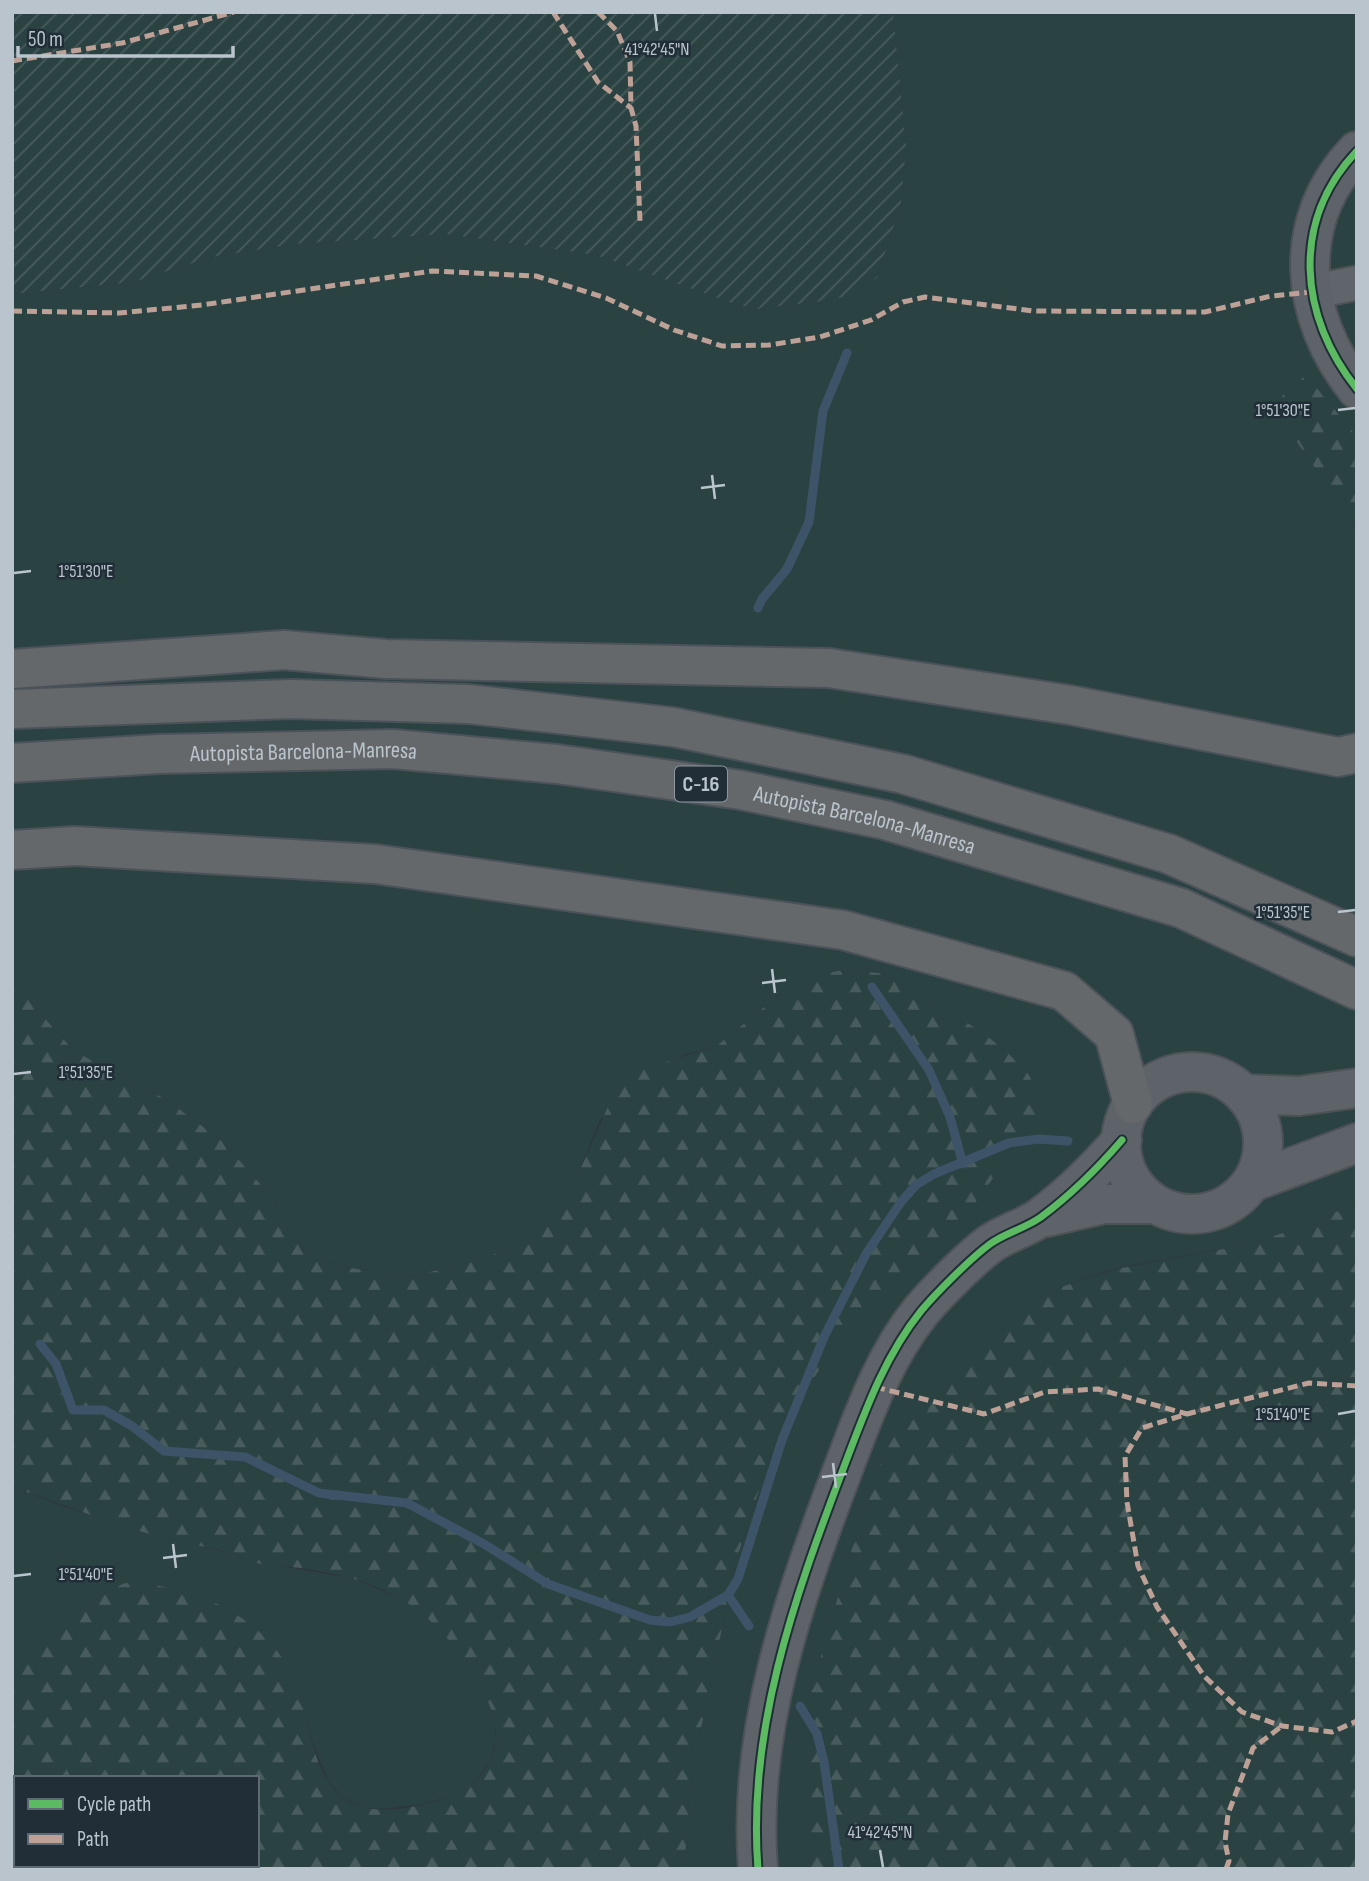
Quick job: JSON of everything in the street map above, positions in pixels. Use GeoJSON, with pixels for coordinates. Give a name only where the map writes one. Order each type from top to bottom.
{"type":"FeatureCollection","features":[{"type":"Feature","properties":{"kind":"highway"},"geometry":{"type":"LineString","coordinates":[[12,669],[284,650],[386,659],[829,668],[1070,705],[1338,757],[1357,753]]}},
{"type":"Feature","properties":{"kind":"highway","name":"Autopista Barcelona-Manresa"},"geometry":{"type":"LineString","coordinates":[[12,709],[291,699],[468,704],[673,727],[903,774],[1169,854],[1357,937]]}},
{"type":"Feature","properties":{"kind":"highway","name":"Autopista Barcelona-Manresa"},"geometry":{"type":"LineString","coordinates":[[12,763],[159,754],[393,749],[557,764],[741,790],[885,820],[1181,908],[1357,990]]}},
{"type":"Feature","properties":{"kind":"highway"},"geometry":{"type":"LineString","coordinates":[[12,850],[75,846],[375,864],[843,930],[1064,990],[1114,1034],[1133,1104]]}},
{"type":"Feature","properties":{"kind":"street"},"geometry":{"type":"LineString","coordinates":[[1357,152],[1337,172],[1315,218],[1309,276],[1319,323],[1338,366],[1357,389]]}},
{"type":"Feature","properties":{"kind":"street"},"geometry":{"type":"LineString","coordinates":[[1311,292],[1357,283]]}},
{"type":"Feature","properties":{"kind":"street"},"geometry":{"type":"LineString","coordinates":[[758,1869],[754,1821],[759,1764],[777,1668],[805,1570],[875,1387],[921,1311],[990,1244],[1038,1219],[1086,1181],[1122,1140],[1133,1104],[1156,1082],[1186,1072],[1217,1076],[1244,1094],[1260,1121],[1263,1137],[1261,1160],[1252,1182],[1233,1201],[1208,1212],[1181,1213],[1155,1204],[1104,1204],[1038,1219]]}},
{"type":"Feature","properties":{"kind":"street"},"geometry":{"type":"LineString","coordinates":[[1244,1094],[1299,1097],[1357,1088]]}},
{"type":"Feature","properties":{"kind":"street"},"geometry":{"type":"LineString","coordinates":[[1122,1140],[1130,1177],[1155,1204]]}},
{"type":"Feature","properties":{"kind":"street"},"geometry":{"type":"LineString","coordinates":[[1252,1182],[1357,1143]]}},
{"type":"Feature","properties":{"kind":"green space"},"geometry":{"type":"Polygon","coordinates":[[[12,12],[893,12],[906,146],[901,204],[877,278],[851,295],[755,309],[596,255],[446,234],[294,244],[212,257],[133,282],[12,294],[12,12]]]}},
{"type":"Feature","properties":{"kind":"green space"},"geometry":{"type":"Polygon","coordinates":[[[893,12],[1357,12],[1357,437],[1348,428],[1290,432],[1347,514],[1357,534],[1357,1202],[1313,1223],[1250,1244],[1116,1268],[1055,1289],[1001,1323],[885,1450],[854,1541],[808,1701],[808,1869],[684,1869],[692,1772],[736,1561],[779,1428],[845,1333],[868,1305],[894,1278],[962,1221],[977,1029],[912,989],[879,973],[844,970],[779,995],[718,1045],[681,1056],[600,1120],[575,1181],[557,1211],[533,1233],[506,1250],[476,1261],[409,1277],[338,1266],[307,1251],[284,1225],[269,1194],[222,1141],[167,1100],[74,1051],[12,982],[12,294],[133,282],[212,257],[294,244],[446,234],[596,255],[755,309],[831,300],[877,278],[901,205],[906,146],[893,12]]]}},
{"type":"Feature","properties":{"kind":"green space"},"geometry":{"type":"Polygon","coordinates":[[[1306,375],[1357,437],[1357,534],[1347,514],[1290,432],[1282,396],[1306,375]]]}},
{"type":"Feature","properties":{"kind":"green space"},"geometry":{"type":"Polygon","coordinates":[[[844,970],[879,973],[912,989],[1004,1049],[1029,1075],[1044,1108],[962,1221],[894,1278],[845,1333],[779,1428],[736,1561],[692,1772],[684,1869],[98,1869],[259,1867],[259,1776],[14,1776],[14,1867],[56,1867],[12,1869],[12,1669],[55,1623],[126,1583],[139,1583],[195,1595],[236,1614],[255,1628],[285,1662],[295,1682],[323,1773],[331,1786],[353,1804],[365,1808],[392,1810],[454,1795],[471,1784],[485,1769],[494,1751],[496,1732],[487,1699],[459,1654],[426,1617],[387,1592],[341,1576],[260,1564],[228,1552],[167,1539],[12,1487],[12,982],[74,1051],[167,1100],[222,1141],[269,1194],[284,1225],[307,1251],[338,1266],[409,1277],[476,1261],[506,1250],[533,1233],[557,1211],[575,1181],[614,1093],[642,1070],[718,1045],[779,995],[810,976],[844,970]]]}},
{"type":"Feature","properties":{"kind":"green space"},"geometry":{"type":"Polygon","coordinates":[[[1357,1202],[1357,1859],[1354,1869],[808,1869],[808,1701],[854,1541],[885,1450],[901,1421],[1001,1323],[1055,1289],[1116,1269],[1250,1244],[1313,1223],[1357,1202]]]}},
{"type":"Feature","properties":{"kind":"green space"},"geometry":{"type":"Polygon","coordinates":[[[12,1487],[68,1508],[250,1561],[351,1578],[410,1602],[443,1631],[468,1666],[488,1701],[495,1722],[496,1742],[490,1761],[462,1793],[422,1804],[382,1809],[361,1807],[342,1797],[328,1780],[313,1743],[295,1682],[272,1647],[259,1633],[168,1587],[127,1582],[54,1624],[12,1669],[12,1487]]]}},
{"type":"Feature","properties":{"kind":"waterway"},"geometry":{"type":"LineString","coordinates":[[758,608],[762,599],[787,569],[809,522],[823,411],[847,353]]}},
{"type":"Feature","properties":{"kind":"waterway"},"geometry":{"type":"LineString","coordinates":[[872,987],[929,1070],[950,1117],[963,1164]]}},
{"type":"Feature","properties":{"kind":"waterway"},"geometry":{"type":"LineString","coordinates":[[40,1344],[56,1364],[73,1410],[104,1410],[132,1426],[164,1451],[245,1457],[319,1493],[407,1503],[484,1544],[548,1584],[650,1620],[670,1622],[690,1617],[728,1595],[738,1579],[782,1440],[824,1337],[866,1254],[901,1202],[916,1185],[934,1174],[1009,1143],[1039,1139],[1068,1141]]}},
{"type":"Feature","properties":{"kind":"waterway"},"geometry":{"type":"LineString","coordinates":[[728,1595],[749,1626]]}},
{"type":"Feature","properties":{"kind":"waterway"},"geometry":{"type":"LineString","coordinates":[[800,1706],[817,1734],[824,1762],[839,1869]]}},
{"type":"Feature","properties":{"kind":"marked path"},"geometry":{"type":"LineString","coordinates":[[12,61],[122,43],[234,12]]}},
{"type":"Feature","properties":{"kind":"marked path"},"geometry":{"type":"LineString","coordinates":[[553,12],[598,82],[631,108]]}},
{"type":"Feature","properties":{"kind":"marked path"},"geometry":{"type":"LineString","coordinates":[[598,12],[617,31],[630,62],[640,221]]}},
{"type":"Feature","properties":{"kind":"marked path"},"geometry":{"type":"LineString","coordinates":[[12,311],[119,313],[202,305],[432,271],[536,276],[606,298],[674,330],[722,346],[769,345],[820,337],[871,320],[903,302],[925,297],[1033,311],[1205,312],[1271,296],[1311,292]]}},
{"type":"Feature","properties":{"kind":"marked path"},"geometry":{"type":"LineString","coordinates":[[1357,1386],[1309,1383],[1187,1414],[1142,1428],[1125,1456],[1127,1502],[1138,1566],[1157,1607],[1204,1676],[1242,1712],[1282,1726],[1332,1732],[1357,1721]]}},
{"type":"Feature","properties":{"kind":"marked path"},"geometry":{"type":"LineString","coordinates":[[875,1387],[984,1414],[1045,1392],[1098,1389],[1187,1414]]}},
{"type":"Feature","properties":{"kind":"marked path"},"geometry":{"type":"LineString","coordinates":[[1226,1869],[1229,1861],[1225,1842],[1228,1814],[1253,1748],[1282,1726]]}},
{"type":"Feature","properties":{"kind":"cycle path"},"geometry":{"type":"LineString","coordinates":[[1357,151],[1335,178],[1321,208],[1312,238],[1310,269],[1314,301],[1323,331],[1338,361],[1357,389]]}},
{"type":"Feature","properties":{"kind":"cycle path"},"geometry":{"type":"LineString","coordinates":[[758,1869],[756,1818],[760,1767],[778,1666],[791,1617],[824,1520],[866,1409],[885,1368],[921,1311],[954,1276],[990,1244],[1035,1221],[1052,1208],[1084,1181],[1122,1140]]}}]}
